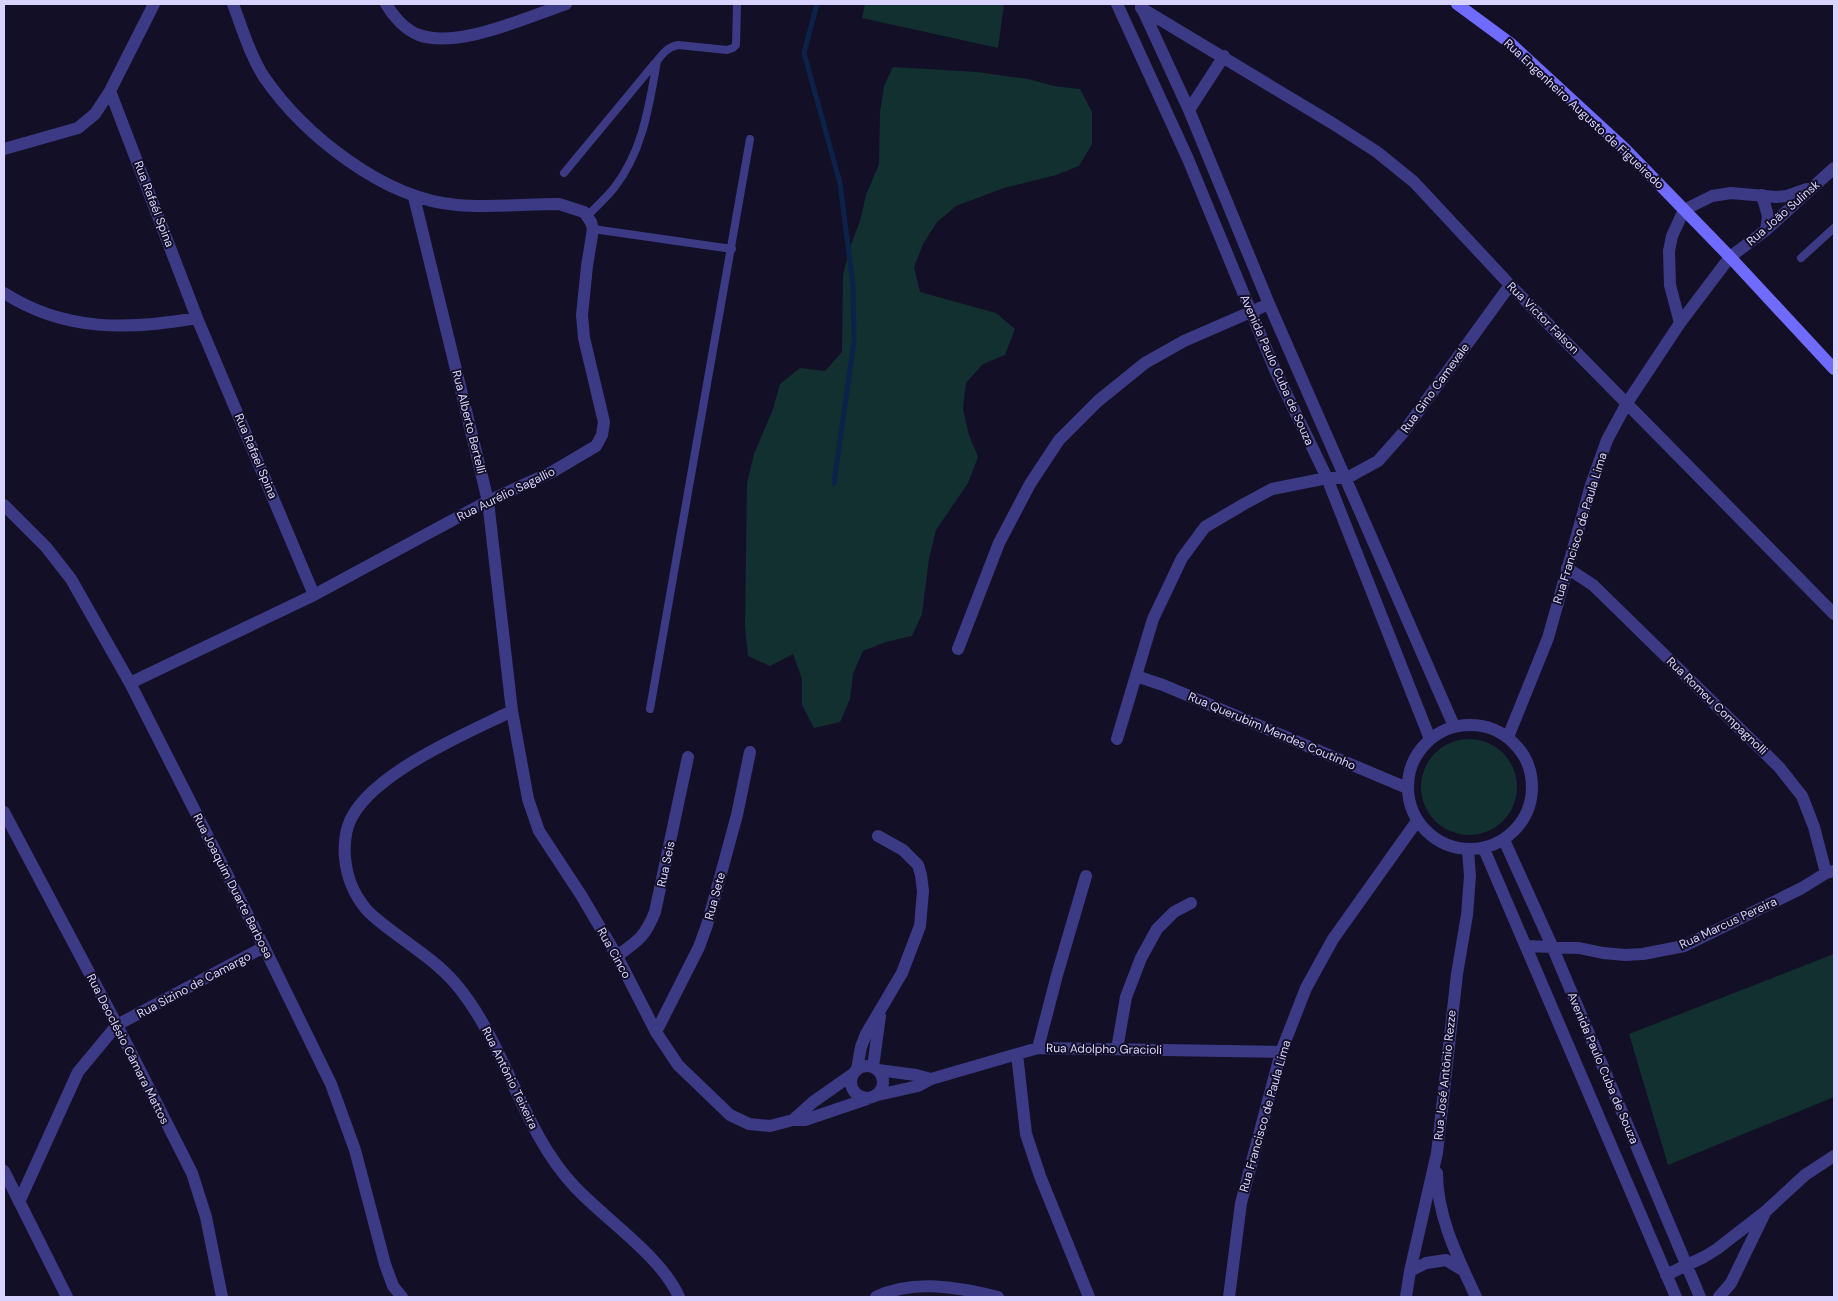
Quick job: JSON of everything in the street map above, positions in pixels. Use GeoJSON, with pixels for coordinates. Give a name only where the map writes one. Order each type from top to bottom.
{"type":"FeatureCollection","features":[{"type":"Feature","properties":{"kind":"main road","name":"Rua Engenheiro Augusto de Figueiredo"},"geometry":{"type":"LineString","coordinates":[[1457,4],[1510,43],[1624,149],[1730,257],[1834,369]]}},
{"type":"Feature","properties":{"kind":"street"},"geometry":{"type":"LineString","coordinates":[[4,149],[78,128],[95,114],[110,91],[154,4]]}},
{"type":"Feature","properties":{"kind":"street"},"geometry":{"type":"LineString","coordinates":[[233,4],[250,50],[264,76],[300,121],[339,156],[414,197],[456,206],[559,204],[584,212],[593,229]]}},
{"type":"Feature","properties":{"kind":"street"},"geometry":{"type":"LineString","coordinates":[[386,4],[393,16],[417,34],[438,38],[463,37],[502,27],[566,4]]}},
{"type":"Feature","properties":{"kind":"street","name":"Avenida Paulo Cuba de Souza"},"geometry":{"type":"LineString","coordinates":[[1117,4],[1188,159],[1275,370],[1327,478],[1430,739]]}},
{"type":"Feature","properties":{"kind":"street","name":"Avenida Paulo Cuba de Souza"},"geometry":{"type":"LineString","coordinates":[[1140,6],[1189,110],[1270,304],[1454,726]]}},
{"type":"Feature","properties":{"kind":"street","name":"Rua Victor Falson"},"geometry":{"type":"LineString","coordinates":[[1140,6],[1332,123],[1377,152],[1414,182],[1510,285],[1834,614]]}},
{"type":"Feature","properties":{"kind":"street"},"geometry":{"type":"LineString","coordinates":[[1189,110],[1224,56]]}},
{"type":"Feature","properties":{"kind":"street","name":"Rua Rafaél Spina"},"geometry":{"type":"LineString","coordinates":[[110,91],[198,318]]}},
{"type":"Feature","properties":{"kind":"street","name":"Rua João Sulinsk"},"geometry":{"type":"LineString","coordinates":[[1730,257],[1766,230],[1834,168]]}},
{"type":"Feature","properties":{"kind":"street"},"geometry":{"type":"LineString","coordinates":[[1680,323],[1670,285],[1669,251],[1672,236],[1684,210],[1712,196],[1731,193],[1776,197],[1787,196],[1815,186]]}},
{"type":"Feature","properties":{"kind":"street"},"geometry":{"type":"LineString","coordinates":[[1762,195],[1768,216],[1766,230]]}},
{"type":"Feature","properties":{"kind":"street","name":"Rua Alberto Bertelli"},"geometry":{"type":"LineString","coordinates":[[414,197],[488,502],[512,711]]}},
{"type":"Feature","properties":{"kind":"street","name":"Rua Aurélio Sagallio"},"geometry":{"type":"LineString","coordinates":[[130,683],[314,595],[488,502],[552,472],[596,446],[602,435],[604,422],[582,324],[587,266],[593,229]]}},
{"type":"Feature","properties":{"kind":"street","name":"Rua Francisco de Paula Lima"},"geometry":{"type":"LineString","coordinates":[[1508,738],[1548,638],[1591,485],[1607,440],[1627,403],[1680,323],[1730,257]]}},
{"type":"Feature","properties":{"kind":"street","name":"Rua Gino Camevale"},"geometry":{"type":"LineString","coordinates":[[1347,478],[1378,461],[1402,434],[1510,285]]}},
{"type":"Feature","properties":{"kind":"street"},"geometry":{"type":"LineString","coordinates":[[4,293],[42,312],[76,322],[120,327],[198,318]]}},
{"type":"Feature","properties":{"kind":"street"},"geometry":{"type":"LineString","coordinates":[[958,649],[999,543],[1030,484],[1059,440],[1098,401],[1145,363],[1184,341],[1270,304]]}},
{"type":"Feature","properties":{"kind":"street","name":"Rua Rafael Spina"},"geometry":{"type":"LineString","coordinates":[[198,318],[314,595]]}},
{"type":"Feature","properties":{"kind":"street"},"geometry":{"type":"LineString","coordinates":[[1117,739],[1153,619],[1182,558],[1205,527],[1272,489],[1327,478],[1347,478]]}},
{"type":"Feature","properties":{"kind":"street","name":"Rua Joaquim Duarte Barbosa"},"geometry":{"type":"LineString","coordinates":[[4,504],[46,547],[71,579],[130,683],[264,948],[331,1084],[355,1150],[385,1264],[393,1286],[402,1297]]}},
{"type":"Feature","properties":{"kind":"street","name":"Rua Romeu Compagnolli"},"geometry":{"type":"LineString","coordinates":[[1567,568],[1593,585],[1779,767],[1802,796],[1830,872]]}},
{"type":"Feature","properties":{"kind":"street","name":"Rua Querubim Mendes Coutinho"},"geometry":{"type":"LineString","coordinates":[[1136,676],[1163,685],[1407,788]]}},
{"type":"Feature","properties":{"kind":"street","name":"Rua Cinco"},"geometry":{"type":"LineString","coordinates":[[512,711],[528,799],[539,831],[582,895],[656,1032],[678,1065],[730,1116],[749,1124],[770,1126],[814,1117],[872,1097]]}},
{"type":"Feature","properties":{"kind":"street","name":"Rua Antônio Teixeira"},"geometry":{"type":"LineString","coordinates":[[512,711],[431,751],[388,778],[360,806],[347,826],[345,853],[347,877],[354,893],[367,910],[395,934],[430,959],[455,984],[487,1029],[537,1132],[555,1162],[574,1186],[663,1270],[679,1297]]}},
{"type":"Feature","properties":{"kind":"street"},"geometry":{"type":"LineString","coordinates":[[1478,725],[1494,729],[1508,738],[1522,752],[1530,770],[1533,790],[1529,810],[1519,827],[1504,840],[1484,848],[1468,850],[1448,846],[1430,836],[1417,821],[1409,805],[1407,788],[1409,770],[1417,753],[1430,739],[1454,726],[1478,725]]}},
{"type":"Feature","properties":{"kind":"street","name":"Rua Sete"},"geometry":{"type":"LineString","coordinates":[[656,1032],[699,947],[708,925],[737,816],[750,752]]}},
{"type":"Feature","properties":{"kind":"street","name":"Rua Seis"},"geometry":{"type":"LineString","coordinates":[[616,956],[648,930],[655,912],[688,757]]}},
{"type":"Feature","properties":{"kind":"street","name":"Rua Deoclésio Câmara Mattos"},"geometry":{"type":"LineString","coordinates":[[4,812],[192,1173],[206,1217],[222,1297]]}},
{"type":"Feature","properties":{"kind":"street","name":"Rua Francisco de Paula Lima"},"geometry":{"type":"LineString","coordinates":[[1229,1297],[1241,1203],[1281,1052],[1306,988],[1333,939],[1417,821]]}},
{"type":"Feature","properties":{"kind":"street"},"geometry":{"type":"LineString","coordinates":[[878,836],[903,850],[918,865],[923,891],[920,926],[902,973],[866,1034],[861,1047],[855,1072],[851,1079],[856,1095],[872,1097],[884,1085],[883,1078],[876,1068],[882,1007]]}},
{"type":"Feature","properties":{"kind":"street","name":"Avenida Paulo Cuba de Souza"},"geometry":{"type":"LineString","coordinates":[[1504,840],[1552,946],[1700,1297]]}},
{"type":"Feature","properties":{"kind":"street","name":"Avenida Paulo Cuba de Souza"},"geometry":{"type":"LineString","coordinates":[[1484,848],[1676,1297]]}},
{"type":"Feature","properties":{"kind":"street","name":"Rua José Antônio Rezze"},"geometry":{"type":"LineString","coordinates":[[1406,1297],[1436,1153],[1456,984],[1467,915],[1470,876],[1468,850]]}},
{"type":"Feature","properties":{"kind":"street","name":"Rua Marcus Pereira"},"geometry":{"type":"LineString","coordinates":[[1526,946],[1552,946],[1625,955],[1643,954],[1684,946],[1830,872]]}},
{"type":"Feature","properties":{"kind":"street"},"geometry":{"type":"LineString","coordinates":[[1038,1048],[1056,975],[1086,876]]}},
{"type":"Feature","properties":{"kind":"street"},"geometry":{"type":"LineString","coordinates":[[1117,1048],[1126,997],[1142,958],[1157,929],[1174,912],[1191,903]]}},
{"type":"Feature","properties":{"kind":"street","name":"Rua Sizino de Camargo"},"geometry":{"type":"LineString","coordinates":[[20,1202],[78,1072],[116,1025],[264,948]]}},
{"type":"Feature","properties":{"kind":"street","name":"Rua Adolpho Gracioli"},"geometry":{"type":"LineString","coordinates":[[872,1097],[918,1086],[931,1079],[1038,1048],[1281,1052]]}},
{"type":"Feature","properties":{"kind":"street"},"geometry":{"type":"LineString","coordinates":[[1017,1054],[1026,1134],[1040,1176],[1089,1297]]}},
{"type":"Feature","properties":{"kind":"street"},"geometry":{"type":"LineString","coordinates":[[855,1072],[867,1066],[876,1068]]}},
{"type":"Feature","properties":{"kind":"street","name":"Rua Adolpho Gracioli"},"geometry":{"type":"LineString","coordinates":[[876,1068],[931,1079]]}},
{"type":"Feature","properties":{"kind":"street","name":"Rua Cinco"},"geometry":{"type":"LineString","coordinates":[[793,1120],[813,1102],[855,1072]]}},
{"type":"Feature","properties":{"kind":"street"},"geometry":{"type":"LineString","coordinates":[[1436,1153],[1437,1190],[1442,1216],[1476,1297]]}},
{"type":"Feature","properties":{"kind":"street"},"geometry":{"type":"LineString","coordinates":[[1666,1275],[1717,1249],[1766,1211],[1805,1175],[1834,1156]]}},
{"type":"Feature","properties":{"kind":"street"},"geometry":{"type":"LineString","coordinates":[[4,1171],[67,1297]]}},
{"type":"Feature","properties":{"kind":"street"},"geometry":{"type":"LineString","coordinates":[[1719,1297],[1731,1283],[1766,1211]]}},
{"type":"Feature","properties":{"kind":"street"},"geometry":{"type":"LineString","coordinates":[[1410,1271],[1426,1262],[1446,1260],[1464,1271]]}},
{"type":"Feature","properties":{"kind":"street"},"geometry":{"type":"LineString","coordinates":[[876,1297],[888,1291],[916,1287],[954,1288],[998,1297]]}},
{"type":"Feature","properties":{"kind":"lane"},"geometry":{"type":"LineString","coordinates":[[564,173],[664,52],[678,45],[727,50],[733,48],[736,45],[737,4]]}},
{"type":"Feature","properties":{"kind":"lane"},"geometry":{"type":"LineString","coordinates":[[587,216],[613,189],[634,156],[642,137],[657,61]]}},
{"type":"Feature","properties":{"kind":"lane"},"geometry":{"type":"LineString","coordinates":[[650,709],[750,139]]}},
{"type":"Feature","properties":{"kind":"lane"},"geometry":{"type":"LineString","coordinates":[[1801,258],[1834,228]]}},
{"type":"Feature","properties":{"kind":"lane"},"geometry":{"type":"LineString","coordinates":[[593,229],[732,249]]}},
{"type":"Feature","properties":{"kind":"green space"},"geometry":{"type":"Polygon","coordinates":[[[865,4],[1004,4],[998,48],[862,18],[865,4]]]}},
{"type":"Feature","properties":{"kind":"green space"},"geometry":{"type":"Polygon","coordinates":[[[893,67],[977,72],[1080,89],[1092,112],[1092,144],[1079,166],[1056,175],[1004,188],[956,206],[937,222],[923,244],[914,267],[920,292],[996,313],[1015,329],[1005,355],[983,364],[966,383],[963,409],[969,435],[978,457],[968,483],[936,530],[929,559],[922,614],[912,636],[886,642],[863,651],[853,674],[850,699],[840,722],[814,728],[802,705],[802,679],[793,654],[770,666],[748,656],[745,627],[747,483],[754,454],[773,409],[780,384],[800,368],[825,371],[842,352],[843,275],[866,195],[879,164],[880,112],[884,86],[893,67]]]}},
{"type":"Feature","properties":{"kind":"green space"},"geometry":{"type":"Polygon","coordinates":[[[1469,739],[1487,743],[1503,753],[1513,769],[1517,787],[1513,805],[1503,821],[1487,831],[1469,835],[1451,831],[1435,821],[1425,805],[1421,787],[1425,769],[1435,753],[1451,743],[1469,739]]]}},
{"type":"Feature","properties":{"kind":"green space"},"geometry":{"type":"Polygon","coordinates":[[[1834,954],[1834,1097],[1668,1165],[1629,1034],[1834,954]]]}},
{"type":"Feature","properties":{"kind":"waterway"},"geometry":{"type":"LineString","coordinates":[[817,4],[804,53],[840,183],[853,285],[854,341],[834,483]]}}]}
